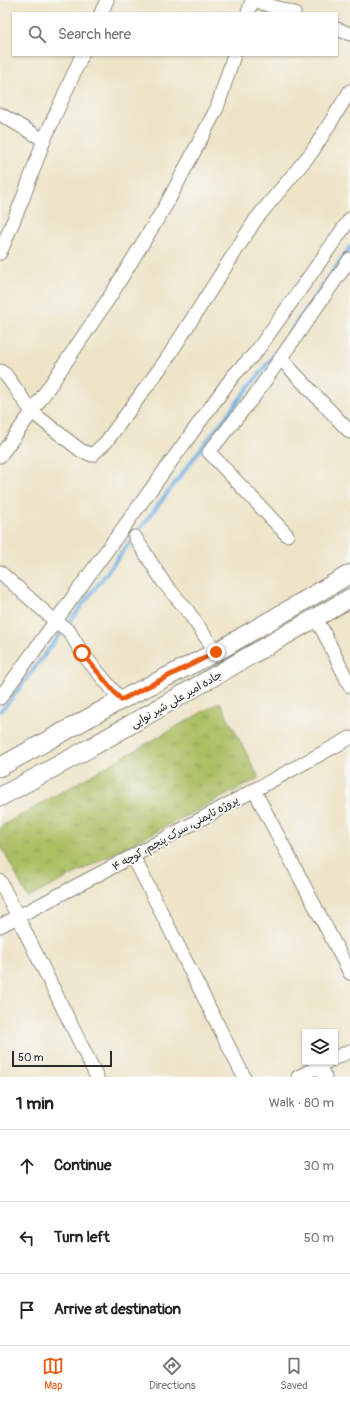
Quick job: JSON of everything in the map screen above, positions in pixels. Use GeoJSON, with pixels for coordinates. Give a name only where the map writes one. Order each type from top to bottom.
{"type":"FeatureCollection","features":[{"type":"Feature","properties":{"kind":"main road"},"geometry":{"type":"LineString","coordinates":[[0,767],[121,700],[216,652],[350,574]]}},
{"type":"Feature","properties":{"kind":"main road","name":"جاده امیر علی شیر نوایی"},"geometry":{"type":"LineString","coordinates":[[0,797],[88,749],[350,598]]}},
{"type":"Feature","properties":{"kind":"street"},"geometry":{"type":"LineString","coordinates":[[101,12],[107,0]]}},
{"type":"Feature","properties":{"kind":"street"},"geometry":{"type":"LineString","coordinates":[[243,0],[251,0],[291,12]]}},
{"type":"Feature","properties":{"kind":"street"},"geometry":{"type":"LineString","coordinates":[[248,12],[251,0]]}},
{"type":"Feature","properties":{"kind":"street"},"geometry":{"type":"LineString","coordinates":[[338,29],[350,34]]}},
{"type":"Feature","properties":{"kind":"street"},"geometry":{"type":"LineString","coordinates":[[0,252],[23,198],[44,140],[82,56]]}},
{"type":"Feature","properties":{"kind":"street"},"geometry":{"type":"LineString","coordinates":[[0,456],[32,412],[109,298],[166,205],[217,108],[234,56]]}},
{"type":"Feature","properties":{"kind":"street"},"geometry":{"type":"LineString","coordinates":[[0,371],[6,375],[32,412],[80,450],[92,455],[106,442],[166,360],[256,219],[312,152],[350,91]]}},
{"type":"Feature","properties":{"kind":"street"},"geometry":{"type":"LineString","coordinates":[[0,114],[44,140]]}},
{"type":"Feature","properties":{"kind":"street"},"geometry":{"type":"LineString","coordinates":[[0,698],[233,376],[256,352],[350,219]]}},
{"type":"Feature","properties":{"kind":"street"},"geometry":{"type":"LineString","coordinates":[[287,535],[209,452],[255,395],[350,259]]}},
{"type":"Feature","properties":{"kind":"street"},"geometry":{"type":"LineString","coordinates":[[281,359],[350,432]]}},
{"type":"Feature","properties":{"kind":"street"},"geometry":{"type":"LineString","coordinates":[[135,537],[164,583],[187,610],[216,652]]}},
{"type":"Feature","properties":{"kind":"street"},"geometry":{"type":"LineString","coordinates":[[0,572],[55,621],[69,631],[82,653],[121,700]]}},
{"type":"Feature","properties":{"kind":"street"},"geometry":{"type":"LineString","coordinates":[[315,618],[350,686]]}},
{"type":"Feature","properties":{"kind":"street","name":"پروژه تایمنی، سرک پنجم، کوچه ۴"},"geometry":{"type":"LineString","coordinates":[[0,926],[133,856],[350,738]]}},
{"type":"Feature","properties":{"kind":"street"},"geometry":{"type":"LineString","coordinates":[[254,790],[350,973]]}},
{"type":"Feature","properties":{"kind":"street"},"geometry":{"type":"LineString","coordinates":[[133,856],[244,1077]]}},
{"type":"Feature","properties":{"kind":"street"},"geometry":{"type":"LineString","coordinates":[[0,881],[97,1077]]}},
{"type":"Feature","properties":{"kind":"street"},"geometry":{"type":"LineString","coordinates":[[338,1057],[350,1051]]}},
{"type":"Feature","properties":{"kind":"street"},"geometry":{"type":"LineString","coordinates":[[298,1077],[324,1068]]}},
{"type":"Feature","properties":{"kind":"green space"},"geometry":{"type":"Polygon","coordinates":[[[220,702],[259,778],[28,898],[0,844],[0,827],[220,702]]]}},
{"type":"Feature","properties":{"kind":"waterway"},"geometry":{"type":"LineString","coordinates":[[0,711],[8,703],[206,442],[272,358],[350,247]]}},
{"type":"Feature","properties":{"kind":"route"},"geometry":{"type":"LineString","coordinates":[[82,653],[121,700],[216,652]]}}]}
